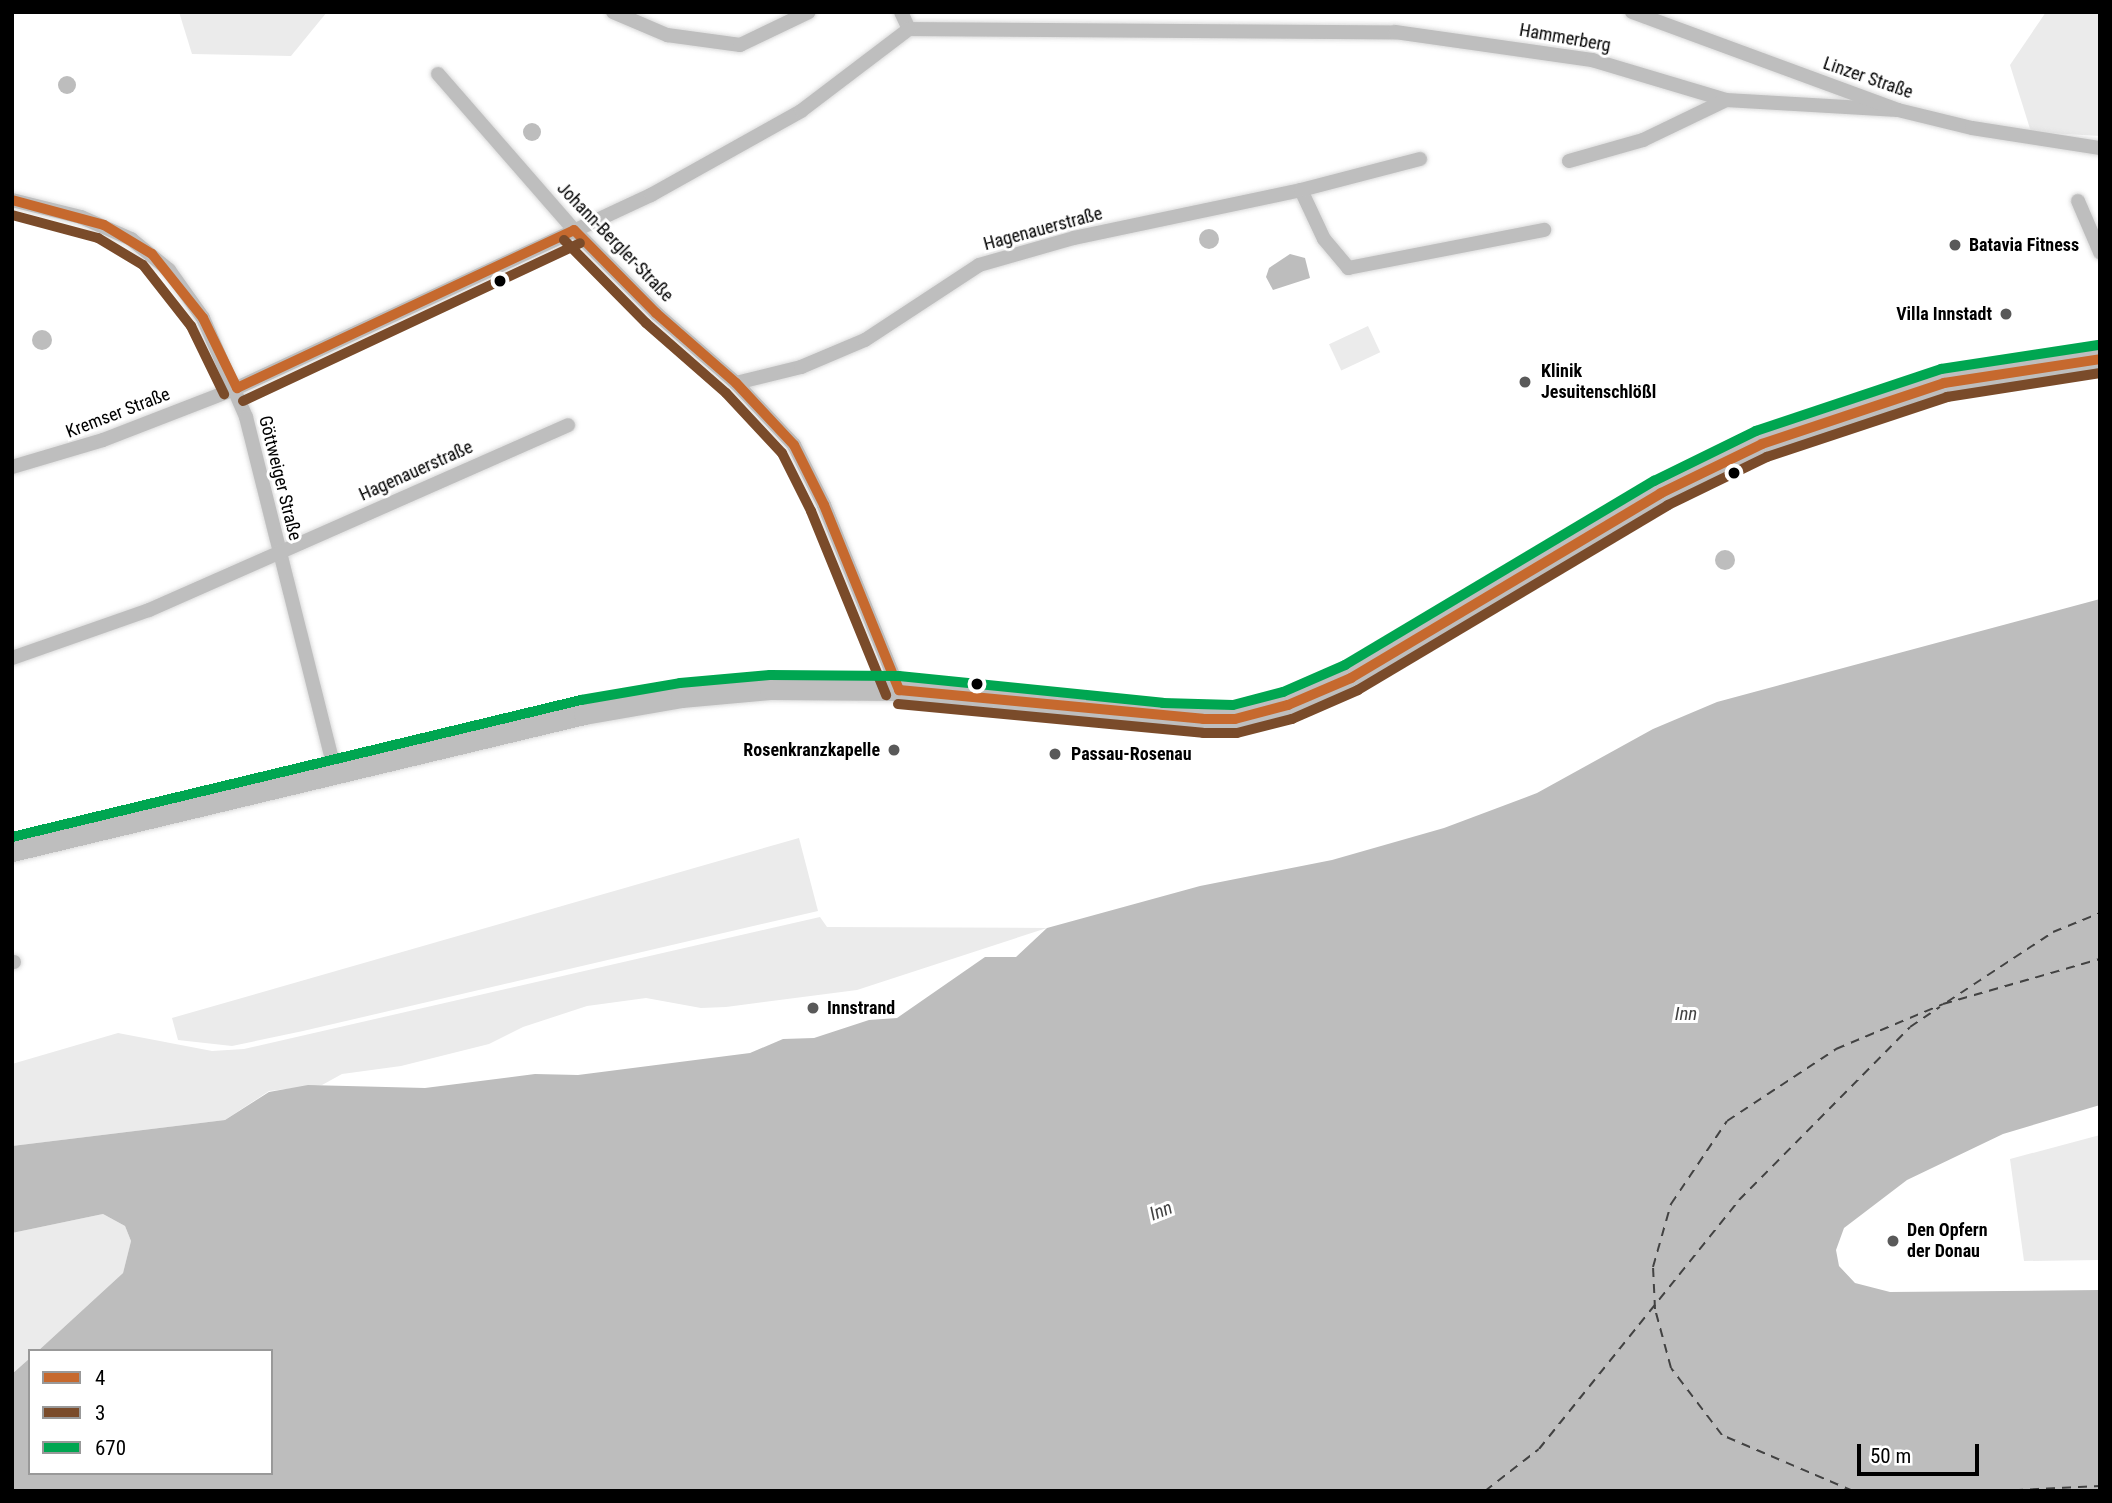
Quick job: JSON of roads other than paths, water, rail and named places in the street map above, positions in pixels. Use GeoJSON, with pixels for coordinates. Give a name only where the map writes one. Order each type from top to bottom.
{"type":"FeatureCollection","features":[{"type":"Feature","properties":{"kind":"main road"},"geometry":{"type":"LineString","coordinates":[[12,850],[584,714],[681,697],[770,689],[899,690],[1162,717],[1235,719],[1288,705],[1351,678],[1661,493],[1762,444],[1944,383],[2100,359]]}},
{"type":"Feature","properties":{"kind":"street"},"geometry":{"type":"LineString","coordinates":[[613,12],[667,35],[740,45],[809,12]]}},
{"type":"Feature","properties":{"kind":"street"},"geometry":{"type":"LineString","coordinates":[[901,12],[909,29]]}},
{"type":"Feature","properties":{"kind":"street","name":"Linzer Straße"},"geometry":{"type":"LineString","coordinates":[[1632,12],[1898,110],[1972,128],[2100,148]]}},
{"type":"Feature","properties":{"kind":"street","name":"Hammerberg"},"geometry":{"type":"LineString","coordinates":[[909,29],[1395,32],[1592,60],[1726,100],[1898,110]]}},
{"type":"Feature","properties":{"kind":"street","name":"Kremser Straße"},"geometry":{"type":"LineString","coordinates":[[12,467],[103,440],[236,388],[651,194],[801,111],[909,29]]}},
{"type":"Feature","properties":{"kind":"street","name":"Johann-Bergler-Straße"},"geometry":{"type":"LineString","coordinates":[[438,74],[574,230],[656,313],[736,383],[794,445],[824,505],[899,690]]}},
{"type":"Feature","properties":{"kind":"street","name":"Hammerberg"},"geometry":{"type":"LineString","coordinates":[[1569,161],[1643,140],[1726,100]]}},
{"type":"Feature","properties":{"kind":"street","name":"Hagenauerstraße"},"geometry":{"type":"LineString","coordinates":[[736,383],[801,367],[865,340],[979,265],[1074,238],[1301,190],[1420,159]]}},
{"type":"Feature","properties":{"kind":"street"},"geometry":{"type":"LineString","coordinates":[[1301,190],[1324,239],[1348,268],[1544,230]]}},
{"type":"Feature","properties":{"kind":"street","name":"Göttweiger Straße"},"geometry":{"type":"LineString","coordinates":[[12,200],[104,225],[152,254],[203,318],[236,388],[336,774]]}},
{"type":"Feature","properties":{"kind":"street"},"geometry":{"type":"LineString","coordinates":[[2078,201],[2100,252]]}},
{"type":"Feature","properties":{"kind":"street","name":"Hagenauerstraße"},"geometry":{"type":"LineString","coordinates":[[279,554],[568,425]]}},
{"type":"Feature","properties":{"kind":"street","name":"Göttweiger Straße"},"geometry":{"type":"LineString","coordinates":[[12,658],[149,610],[279,554]]}},
{"type":"Feature","properties":{"kind":"water"},"geometry":{"type":"Polygon","coordinates":[[[67,76],[73,79],[76,85],[73,91],[67,94],[61,91],[58,85],[61,79],[67,76]]]}},
{"type":"Feature","properties":{"kind":"water"},"geometry":{"type":"Polygon","coordinates":[[[528,123],[536,123],[541,132],[539,139],[528,141],[523,136],[523,128],[528,123]]]}},
{"type":"Feature","properties":{"kind":"water"},"geometry":{"type":"Polygon","coordinates":[[[1209,229],[1216,232],[1219,239],[1216,246],[1209,249],[1202,246],[1199,239],[1202,232],[1209,229]]]}},
{"type":"Feature","properties":{"kind":"water"},"geometry":{"type":"Polygon","coordinates":[[[1290,254],[1305,258],[1310,278],[1273,290],[1266,277],[1269,268],[1290,254]]]}},
{"type":"Feature","properties":{"kind":"water"},"geometry":{"type":"Polygon","coordinates":[[[42,330],[49,333],[52,340],[49,347],[42,350],[35,347],[32,340],[35,333],[42,330]]]}},
{"type":"Feature","properties":{"kind":"water"},"geometry":{"type":"Polygon","coordinates":[[[1725,550],[1732,553],[1735,560],[1732,567],[1725,570],[1718,567],[1715,560],[1718,553],[1725,550]]]}},
{"type":"Feature","properties":{"kind":"water","name":"Inn"},"geometry":{"type":"Polygon","coordinates":[[[2100,599],[2100,1105],[2003,1134],[1907,1180],[1844,1228],[1836,1250],[1839,1266],[1855,1283],[1890,1292],[2100,1290],[2100,1491],[12,1491],[12,1374],[28,1360],[28,1475],[273,1475],[273,1349],[40,1349],[123,1273],[131,1241],[125,1226],[103,1214],[12,1233],[12,1146],[225,1120],[269,1092],[308,1085],[425,1088],[535,1074],[578,1075],[750,1053],[783,1039],[814,1038],[869,1020],[897,1018],[985,957],[1016,957],[1047,928],[1200,886],[1332,860],[1444,828],[1537,793],[1653,729],[1717,702],[2100,599]]]}},
{"type":"Feature","properties":{"kind":"place","name":"Batavia Fitness"},"geometry":{"type":"Point","coordinates":[1955,245]}},
{"type":"Feature","properties":{"kind":"place","name":"Villa Innstadt"},"geometry":{"type":"Point","coordinates":[2006,314]}},
{"type":"Feature","properties":{"kind":"place","name":"Klinik Jesuitenschlößl"},"geometry":{"type":"Point","coordinates":[1525,382]}},
{"type":"Feature","properties":{"kind":"place","name":"Rosenkranzkapelle"},"geometry":{"type":"Point","coordinates":[894,750]}},
{"type":"Feature","properties":{"kind":"place","name":"Passau-Rosenau"},"geometry":{"type":"Point","coordinates":[1055,754]}},
{"type":"Feature","properties":{"kind":"place","name":"Innstrand"},"geometry":{"type":"Point","coordinates":[813,1008]}},
{"type":"Feature","properties":{"kind":"place","name":"Den Opfern der Donau"},"geometry":{"type":"Point","coordinates":[1893,1241]}}]}
